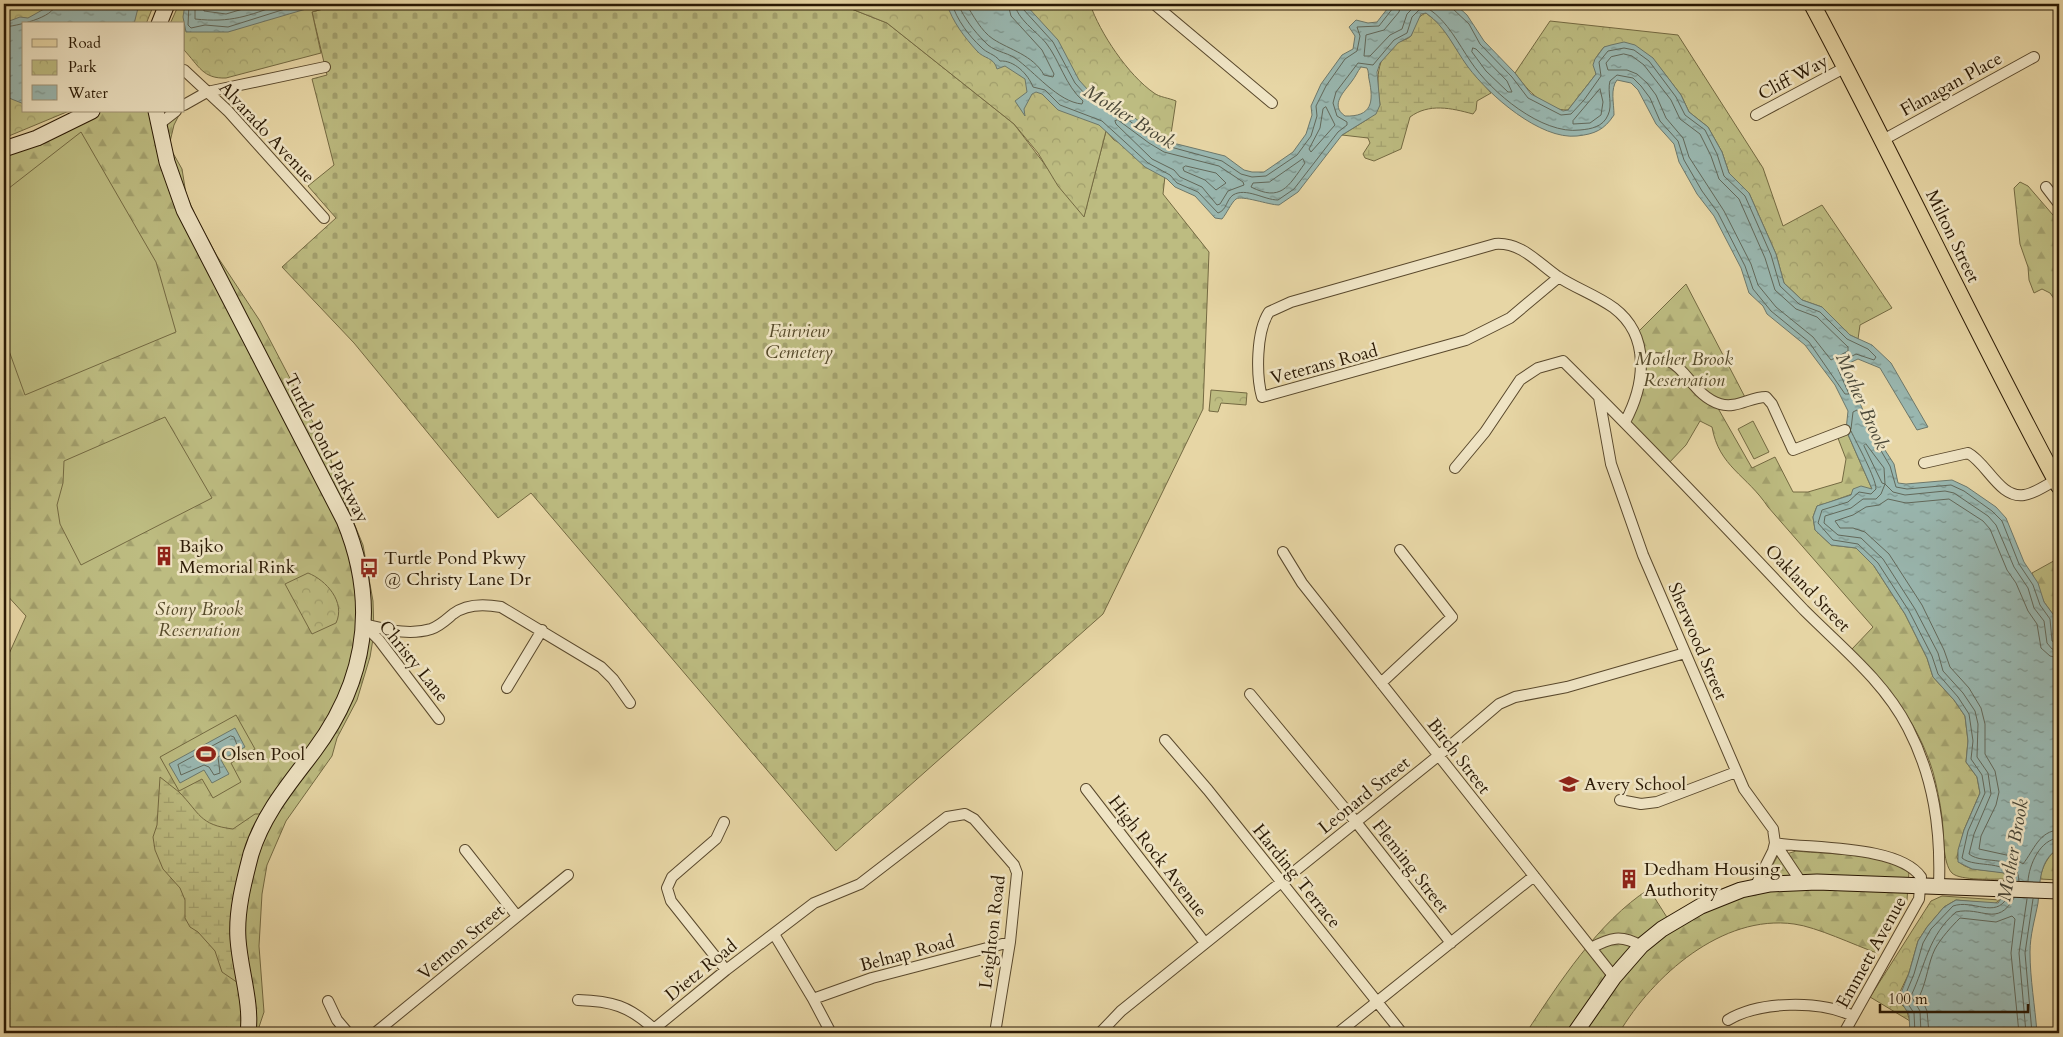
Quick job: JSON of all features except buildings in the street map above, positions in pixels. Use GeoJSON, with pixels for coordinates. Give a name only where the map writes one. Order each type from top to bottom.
{"type":"FeatureCollection","features":[{"type":"Feature","properties":{"kind":"main road"},"geometry":{"type":"LineString","coordinates":[[160,22],[167,4]]}},
{"type":"Feature","properties":{"kind":"main road","name":"Milton Street"},"geometry":{"type":"LineString","coordinates":[[1812,4],[2058,483]]}},
{"type":"Feature","properties":{"kind":"main road"},"geometry":{"type":"LineString","coordinates":[[4,149],[37,138],[90,112]]}},
{"type":"Feature","properties":{"kind":"main road","name":"Turtle Pond Parkway"},"geometry":{"type":"LineString","coordinates":[[157,118],[170,173],[184,210],[347,526],[364,587],[363,624],[357,671],[336,721],[287,785],[269,814],[252,852],[238,922],[250,1032]]}},
{"type":"Feature","properties":{"kind":"main road"},"geometry":{"type":"LineString","coordinates":[[1575,1033],[1614,977],[1641,946],[1662,929],[1701,906],[1726,895],[1756,887],[1801,882],[2053,890]]}},
{"type":"Feature","properties":{"kind":"street"},"geometry":{"type":"LineString","coordinates":[[1154,4],[1272,104]]}},
{"type":"Feature","properties":{"kind":"street","name":"Flanagan Place"},"geometry":{"type":"LineString","coordinates":[[1883,140],[2034,57]]}},
{"type":"Feature","properties":{"kind":"street"},"geometry":{"type":"LineString","coordinates":[[185,104],[207,92],[325,67]]}},
{"type":"Feature","properties":{"kind":"street","name":"Cliff Way"},"geometry":{"type":"LineString","coordinates":[[1756,115],[1846,67]]}},
{"type":"Feature","properties":{"kind":"street","name":"Alvarado Avenue"},"geometry":{"type":"LineString","coordinates":[[185,71],[228,111],[324,218]]}},
{"type":"Feature","properties":{"kind":"street"},"geometry":{"type":"LineString","coordinates":[[157,118],[173,112]]}},
{"type":"Feature","properties":{"kind":"street"},"geometry":{"type":"LineString","coordinates":[[2046,188],[2059,204]]}},
{"type":"Feature","properties":{"kind":"street","name":"Veterans Road"},"geometry":{"type":"LineString","coordinates":[[1558,277],[1516,313],[1473,337],[1444,347],[1262,397],[1258,369],[1262,327],[1269,312],[1277,307],[1495,244],[1505,243],[1522,249],[1558,277],[1602,300],[1623,316],[1635,335],[1642,361],[1640,390],[1626,422]]}},
{"type":"Feature","properties":{"kind":"street"},"geometry":{"type":"LineString","coordinates":[[1642,361],[1654,356],[1666,358],[1707,398],[1722,405],[1737,404],[1766,397],[1772,404],[1793,450],[1845,430]]}},
{"type":"Feature","properties":{"kind":"street","name":"Oakland Street"},"geometry":{"type":"LineString","coordinates":[[1455,468],[1485,432],[1520,380],[1538,368],[1562,361],[1626,422],[1871,677],[1900,713],[1914,741],[1931,785],[1940,845],[1939,885]]}},
{"type":"Feature","properties":{"kind":"street","name":"Sherwood Street"},"geometry":{"type":"LineString","coordinates":[[1599,397],[1606,443],[1618,485],[1643,555],[1749,799],[1773,829],[1775,843],[1801,882]]}},
{"type":"Feature","properties":{"kind":"street"},"geometry":{"type":"LineString","coordinates":[[1924,463],[1968,453],[2004,489],[2018,495],[2025,495],[2058,483]]}},
{"type":"Feature","properties":{"kind":"street"},"geometry":{"type":"LineString","coordinates":[[1381,682],[1452,618],[1400,550]]}},
{"type":"Feature","properties":{"kind":"street","name":"Birch Street"},"geometry":{"type":"LineString","coordinates":[[1282,552],[1302,583],[1614,977]]}},
{"type":"Feature","properties":{"kind":"street"},"geometry":{"type":"LineString","coordinates":[[363,624],[405,633],[434,628],[465,607],[487,604],[501,607],[601,667],[613,679],[630,703]]}},
{"type":"Feature","properties":{"kind":"street","name":"Christy Lane"},"geometry":{"type":"LineString","coordinates":[[363,624],[379,640],[439,719]]}},
{"type":"Feature","properties":{"kind":"street"},"geometry":{"type":"LineString","coordinates":[[507,688],[542,630]]}},
{"type":"Feature","properties":{"kind":"street","name":"Leonard Street"},"geometry":{"type":"LineString","coordinates":[[1100,1033],[1120,1011],[1506,700],[1560,689],[1685,653]]}},
{"type":"Feature","properties":{"kind":"street","name":"Fleming Street"},"geometry":{"type":"LineString","coordinates":[[1250,694],[1356,822],[1451,943]]}},
{"type":"Feature","properties":{"kind":"street","name":"Harding Terrace"},"geometry":{"type":"LineString","coordinates":[[1165,740],[1282,882],[1402,1033]]}},
{"type":"Feature","properties":{"kind":"street"},"geometry":{"type":"LineString","coordinates":[[1620,800],[1641,804],[1657,802],[1736,772]]}},
{"type":"Feature","properties":{"kind":"street","name":"High Rock Avenue"},"geometry":{"type":"LineString","coordinates":[[1086,789],[1205,943]]}},
{"type":"Feature","properties":{"kind":"street","name":"Leighton Road"},"geometry":{"type":"LineString","coordinates":[[774,934],[814,903],[860,884],[947,817],[965,814],[980,825],[1014,864],[1017,873],[1010,942],[995,1033]]}},
{"type":"Feature","properties":{"kind":"street"},"geometry":{"type":"LineString","coordinates":[[724,822],[716,839],[672,877],[667,888],[671,901],[726,970]]}},
{"type":"Feature","properties":{"kind":"street"},"geometry":{"type":"LineString","coordinates":[[1756,887],[1775,843],[1879,854],[1915,870],[1921,877],[1922,885]]}},
{"type":"Feature","properties":{"kind":"street"},"geometry":{"type":"LineString","coordinates":[[465,850],[517,916]]}},
{"type":"Feature","properties":{"kind":"street","name":"Vernon Street"},"geometry":{"type":"LineString","coordinates":[[374,1033],[568,875]]}},
{"type":"Feature","properties":{"kind":"street"},"geometry":{"type":"LineString","coordinates":[[1338,1033],[1534,876]]}},
{"type":"Feature","properties":{"kind":"street","name":"Emmett Avenue"},"geometry":{"type":"LineString","coordinates":[[1844,1033],[1917,903],[1922,885]]}},
{"type":"Feature","properties":{"kind":"street"},"geometry":{"type":"LineString","coordinates":[[774,934],[831,1033]]}},
{"type":"Feature","properties":{"kind":"street","name":"Dietz Road"},"geometry":{"type":"LineString","coordinates":[[652,1031],[726,970],[774,934]]}},
{"type":"Feature","properties":{"kind":"street"},"geometry":{"type":"LineString","coordinates":[[1591,948],[1616,937],[1628,939],[1641,946]]}},
{"type":"Feature","properties":{"kind":"street","name":"Belnap Road"},"geometry":{"type":"LineString","coordinates":[[813,999],[872,978],[1010,942]]}},
{"type":"Feature","properties":{"kind":"street"},"geometry":{"type":"LineString","coordinates":[[328,1000],[338,1020],[348,1033]]}},
{"type":"Feature","properties":{"kind":"street"},"geometry":{"type":"LineString","coordinates":[[578,1000],[602,1001],[637,1013],[652,1031]]}},
{"type":"Feature","properties":{"kind":"street"},"geometry":{"type":"LineString","coordinates":[[1728,1020],[1744,1013],[1784,1004],[1836,1010],[1853,1016]]}},
{"type":"Feature","properties":{"kind":"green space"},"geometry":{"type":"Polygon","coordinates":[[[4,4],[154,4],[147,22],[22,22],[22,112],[67,112],[4,138],[4,4]]]}},
{"type":"Feature","properties":{"kind":"green space"},"geometry":{"type":"Polygon","coordinates":[[[179,4],[341,4],[312,12],[321,53],[226,78],[218,78],[207,74],[198,66],[185,51],[185,22],[171,22],[179,4]]]}},
{"type":"Feature","properties":{"kind":"green space","name":"Fairview Cemetery"},"geometry":{"type":"Polygon","coordinates":[[[341,4],[839,4],[887,23],[1014,124],[1084,216],[1106,131],[1114,140],[1166,167],[1163,194],[1209,252],[1203,409],[1103,614],[836,851],[531,493],[498,518],[354,343],[282,267],[336,218],[308,186],[334,165],[312,79],[327,75],[312,12],[341,4]]]}},
{"type":"Feature","properties":{"kind":"green space"},"geometry":{"type":"Polygon","coordinates":[[[839,4],[1090,4],[1108,40],[1134,76],[1156,94],[1176,101],[1166,167],[1125,148],[1106,131],[1084,217],[1058,186],[1038,153],[1014,124],[887,23],[839,4]]]}},
{"type":"Feature","properties":{"kind":"green space"},"geometry":{"type":"Polygon","coordinates":[[[1426,13],[1441,25],[1467,65],[1491,93],[1477,101],[1476,110],[1473,114],[1440,108],[1432,108],[1417,113],[1410,117],[1401,149],[1374,161],[1365,158],[1363,154],[1370,143],[1368,138],[1342,135],[1368,119],[1380,105],[1378,79],[1384,56],[1397,43],[1411,36],[1418,19],[1426,13]]]}},
{"type":"Feature","properties":{"kind":"green space"},"geometry":{"type":"Polygon","coordinates":[[[1550,21],[1678,35],[1763,168],[1783,226],[1822,205],[1892,308],[1860,325],[1858,339],[1850,335],[1822,307],[1802,300],[1784,283],[1776,254],[1749,193],[1729,173],[1722,152],[1708,127],[1689,112],[1681,95],[1661,69],[1604,47],[1596,60],[1596,74],[1568,110],[1552,107],[1538,98],[1515,73],[1550,21]]]}},
{"type":"Feature","properties":{"kind":"green space","name":"Stony Brook Reservation"},"geometry":{"type":"Polygon","coordinates":[[[97,112],[180,112],[174,125],[169,146],[182,169],[186,194],[217,256],[260,321],[329,453],[337,482],[363,545],[373,601],[374,633],[370,657],[357,700],[337,738],[332,756],[286,821],[267,865],[262,894],[259,946],[264,1012],[257,1033],[4,1033],[4,665],[26,616],[4,592],[4,153],[54,138],[87,120],[97,112]]]}},
{"type":"Feature","properties":{"kind":"green space"},"geometry":{"type":"Polygon","coordinates":[[[81,132],[156,262],[176,332],[25,395],[4,337],[4,192],[81,132]]]}},
{"type":"Feature","properties":{"kind":"green space"},"geometry":{"type":"Polygon","coordinates":[[[2020,182],[2028,186],[2059,222],[2059,306],[2050,293],[2042,289],[2034,293],[2029,280],[2028,267],[2020,244],[2014,188],[2020,182]]]}},
{"type":"Feature","properties":{"kind":"green space","name":"Mother Brook Reservation"},"geometry":{"type":"Polygon","coordinates":[[[1686,284],[1747,401],[1715,403],[1752,468],[1775,457],[1793,492],[1808,492],[1842,482],[1846,459],[1836,433],[1846,430],[1872,489],[1817,506],[1813,517],[1815,530],[1831,545],[1856,548],[1874,566],[1905,614],[1927,658],[1933,677],[1954,700],[1965,716],[1968,741],[1966,762],[1977,777],[1980,793],[1964,830],[1957,857],[1964,866],[2004,873],[2008,879],[1978,879],[1956,876],[1952,873],[1946,862],[1942,817],[1933,772],[1927,754],[1900,705],[1852,649],[1873,627],[1760,496],[1727,461],[1716,441],[1712,427],[1700,421],[1686,445],[1667,465],[1625,422],[1639,390],[1635,335],[1686,284]]]}},
{"type":"Feature","properties":{"kind":"green space"},"geometry":{"type":"Polygon","coordinates":[[[1211,390],[1247,393],[1246,405],[1221,403],[1218,412],[1209,411],[1211,390]]]}},
{"type":"Feature","properties":{"kind":"green space"},"geometry":{"type":"Polygon","coordinates":[[[165,417],[212,498],[81,565],[60,524],[57,505],[63,483],[64,461],[165,417]]]}},
{"type":"Feature","properties":{"kind":"green space"},"geometry":{"type":"Polygon","coordinates":[[[1753,421],[1769,452],[1754,459],[1738,429],[1753,421]]]}},
{"type":"Feature","properties":{"kind":"green space"},"geometry":{"type":"Polygon","coordinates":[[[2059,558],[2059,644],[2055,617],[2044,602],[2032,573],[2059,558]]]}},
{"type":"Feature","properties":{"kind":"green space"},"geometry":{"type":"Polygon","coordinates":[[[308,573],[327,586],[333,593],[338,607],[336,623],[312,634],[285,584],[308,573]]]}},
{"type":"Feature","properties":{"kind":"green space","name":"Olsen Pool"},"geometry":{"type":"Polygon","coordinates":[[[236,715],[255,749],[231,763],[241,782],[213,798],[202,779],[179,791],[160,757],[236,715]]]}},
{"type":"Feature","properties":{"kind":"green space"},"geometry":{"type":"Polygon","coordinates":[[[160,777],[179,792],[201,817],[213,824],[233,829],[255,814],[262,814],[241,894],[241,985],[222,972],[215,951],[198,932],[190,927],[185,918],[185,900],[180,888],[163,869],[155,850],[153,837],[157,825],[160,777]]]}},
{"type":"Feature","properties":{"kind":"green space"},"geometry":{"type":"Polygon","coordinates":[[[2059,848],[2059,880],[2040,879],[2046,862],[2059,848]]]}},
{"type":"Feature","properties":{"kind":"green space"},"geometry":{"type":"Polygon","coordinates":[[[1796,851],[1868,857],[1882,860],[1909,871],[1907,900],[1877,953],[1824,932],[1803,926],[1767,923],[1741,929],[1716,939],[1692,953],[1670,971],[1651,991],[1633,1012],[1619,1033],[1526,1033],[1566,974],[1596,936],[1613,918],[1649,889],[1668,919],[1727,887],[1770,876],[1770,870],[1777,857],[1796,851]]]}},
{"type":"Feature","properties":{"kind":"green space"},"geometry":{"type":"Polygon","coordinates":[[[1942,896],[2000,900],[1994,904],[1956,900],[1944,907],[1927,927],[1918,941],[1909,973],[1900,992],[1900,1003],[1906,1009],[1910,1021],[1870,997],[1931,901],[1942,896]]]}},
{"type":"Feature","properties":{"kind":"water"},"geometry":{"type":"Polygon","coordinates":[[[53,4],[139,4],[134,22],[22,22],[22,103],[4,96],[4,23],[20,17],[28,18],[53,4]]]}},
{"type":"Feature","properties":{"kind":"water"},"geometry":{"type":"Polygon","coordinates":[[[185,4],[323,4],[228,32],[186,32],[183,17],[185,4]]]}},
{"type":"Feature","properties":{"kind":"water","name":"Mother Brook"},"geometry":{"type":"Polygon","coordinates":[[[947,4],[1025,4],[1058,40],[1079,80],[1088,90],[1126,111],[1155,134],[1169,142],[1225,156],[1244,170],[1252,172],[1264,172],[1293,152],[1306,134],[1312,115],[1311,106],[1321,84],[1342,55],[1353,49],[1355,36],[1349,27],[1356,20],[1368,23],[1377,22],[1391,4],[1455,4],[1467,15],[1484,41],[1515,73],[1531,94],[1563,111],[1568,110],[1596,74],[1593,65],[1604,47],[1624,42],[1635,45],[1653,58],[1681,95],[1689,112],[1708,127],[1722,152],[1729,173],[1749,193],[1776,254],[1784,283],[1802,300],[1822,307],[1850,335],[1872,345],[1891,363],[1928,427],[1917,430],[1880,368],[1858,359],[1843,366],[1872,430],[1894,464],[1898,483],[1952,480],[1967,487],[1996,507],[2006,518],[2024,562],[2038,583],[2044,602],[2055,617],[2059,644],[2059,848],[2052,853],[2044,865],[2031,939],[2031,972],[2037,1033],[1910,1033],[1909,1015],[1899,998],[1909,973],[1918,941],[1927,927],[1944,907],[1956,900],[1998,903],[2007,885],[2004,873],[1972,869],[1958,862],[1958,850],[1964,830],[1980,793],[1977,777],[1966,762],[1968,741],[1965,716],[1954,700],[1933,677],[1927,658],[1905,614],[1874,566],[1856,548],[1831,545],[1815,530],[1813,517],[1817,506],[1851,495],[1853,489],[1861,486],[1872,489],[1846,430],[1848,411],[1835,385],[1805,345],[1767,314],[1763,306],[1749,293],[1741,268],[1714,216],[1697,194],[1679,162],[1674,144],[1656,124],[1638,90],[1631,83],[1617,80],[1613,92],[1614,115],[1607,124],[1598,130],[1577,136],[1547,131],[1516,114],[1489,90],[1468,67],[1439,25],[1426,13],[1421,14],[1411,36],[1398,43],[1380,63],[1377,72],[1380,105],[1376,114],[1342,135],[1298,192],[1279,205],[1239,198],[1234,201],[1222,219],[1215,218],[1195,196],[1175,187],[1167,179],[1145,167],[1099,125],[1058,110],[1042,94],[1036,92],[1032,94],[1024,109],[1025,116],[1015,101],[1027,92],[1025,79],[1005,66],[997,69],[994,62],[980,54],[959,29],[947,4]],[[1361,67],[1340,98],[1338,107],[1345,116],[1361,114],[1369,106],[1371,95],[1367,68],[1361,67]]]}},
{"type":"Feature","properties":{"kind":"water"},"geometry":{"type":"Polygon","coordinates":[[[235,728],[245,747],[221,760],[229,774],[212,783],[204,770],[180,783],[169,764],[235,728]]]}},
{"type":"Feature","properties":{"kind":"place","name":"Bajko Memorial Rink"},"geometry":{"type":"Point","coordinates":[164,556]}},
{"type":"Feature","properties":{"kind":"place","name":"Turtle Pond Pkwy @ Christy Lane Dr"},"geometry":{"type":"Point","coordinates":[369,568]}},
{"type":"Feature","properties":{"kind":"place","name":"Olsen Pool"},"geometry":{"type":"Point","coordinates":[206,754]}},
{"type":"Feature","properties":{"kind":"place","name":"Avery School"},"geometry":{"type":"Point","coordinates":[1569,784]}},
{"type":"Feature","properties":{"kind":"place","name":"Dedham Housing Authority"},"geometry":{"type":"Point","coordinates":[1629,879]}}]}
